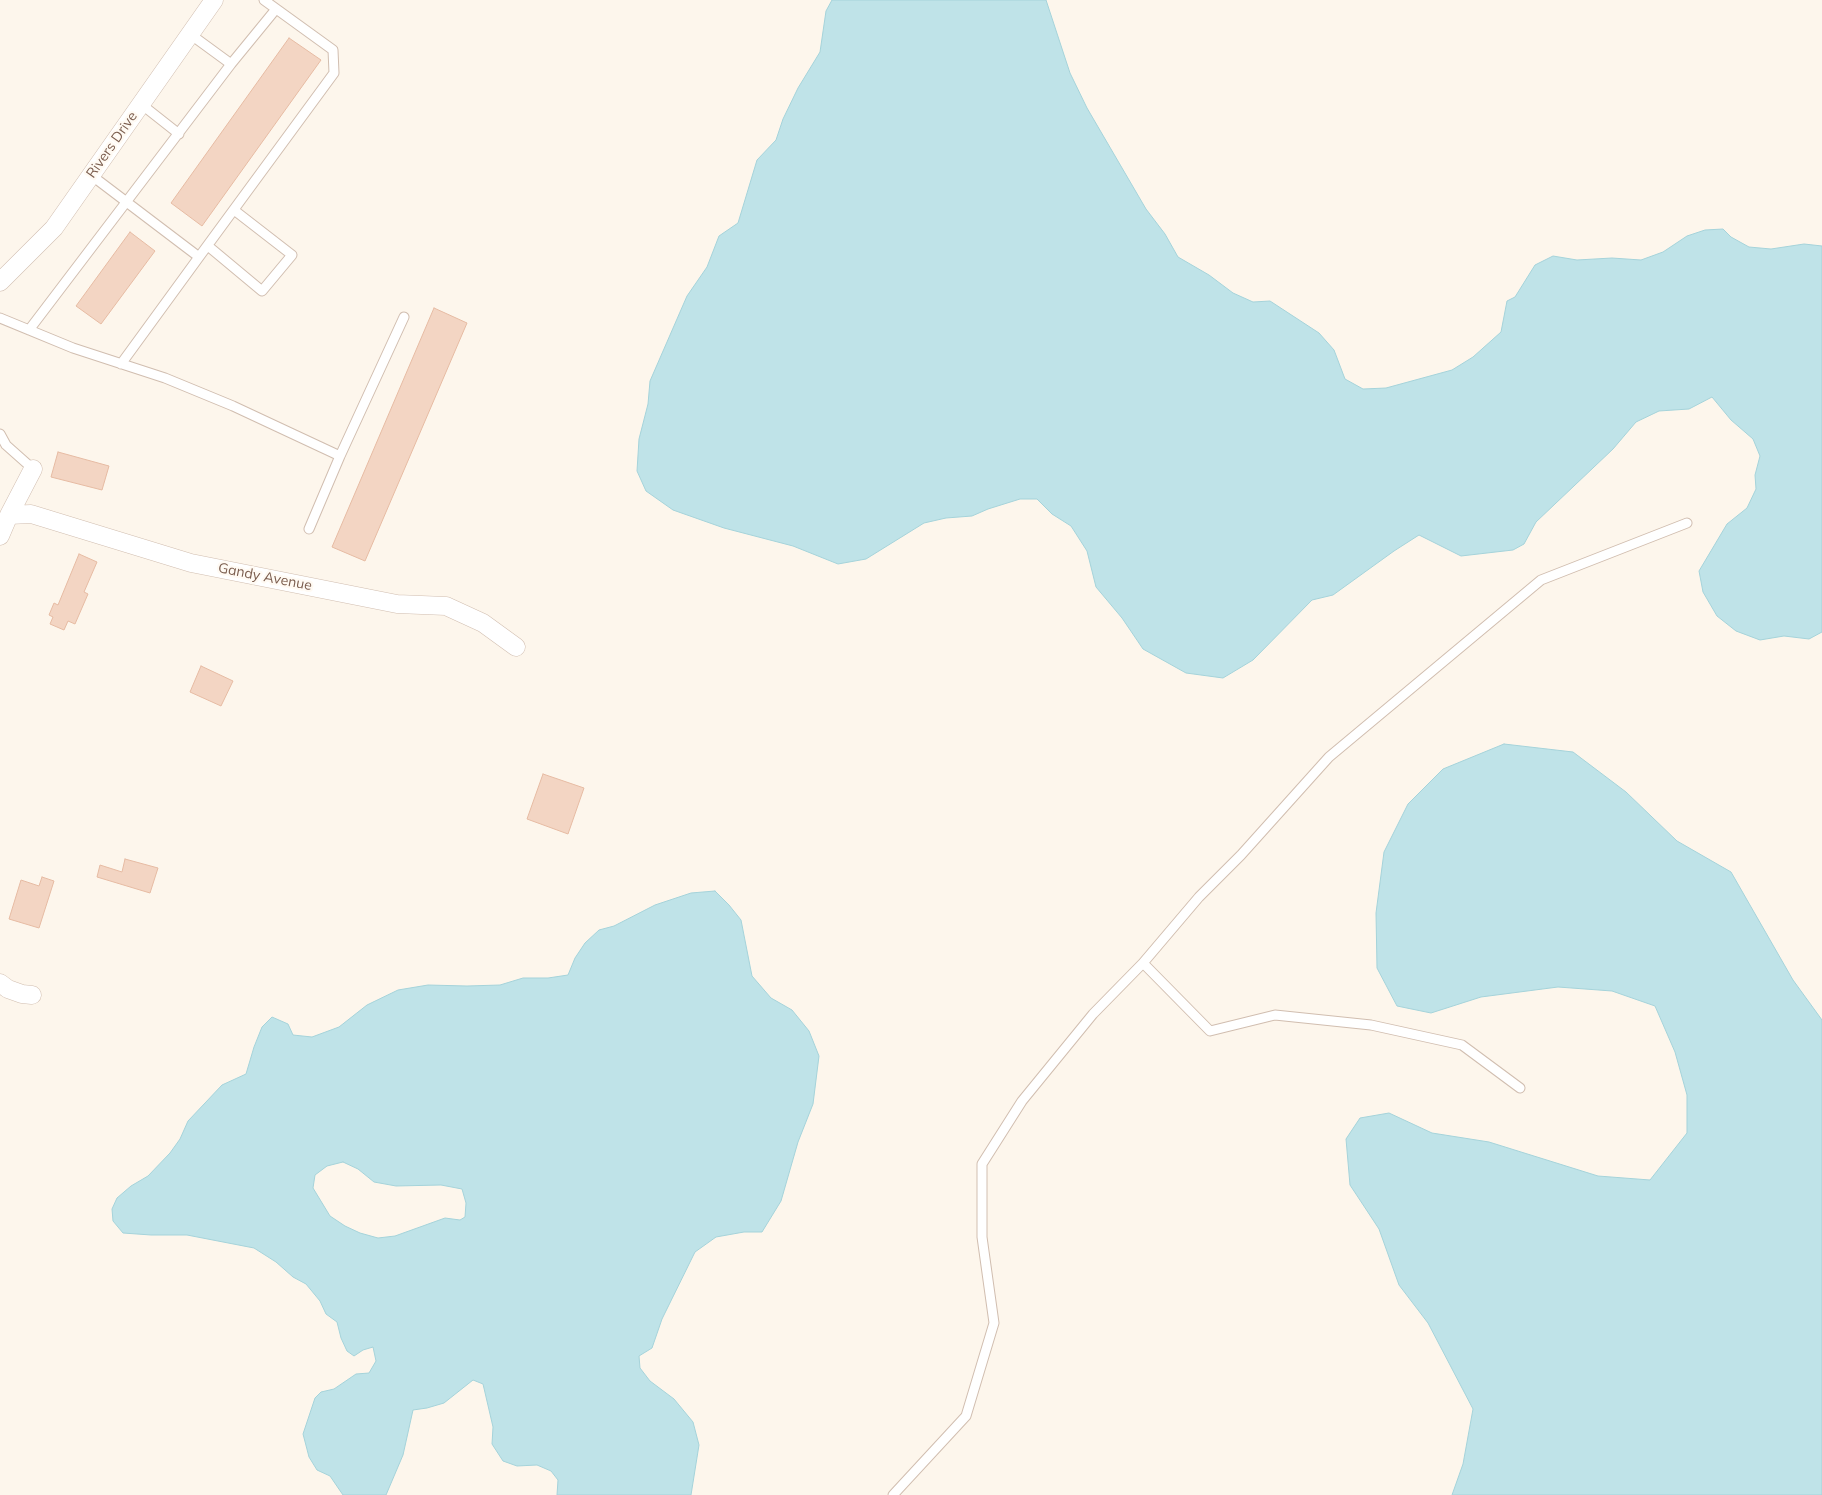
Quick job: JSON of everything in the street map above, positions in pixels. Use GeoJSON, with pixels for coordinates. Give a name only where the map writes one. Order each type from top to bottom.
{"type":"FeatureCollection","features":[{"type":"Feature","properties":{"kind":"street","name":"Rivers Drive"},"geometry":{"type":"LineString","coordinates":[[0,282],[54,228],[214,0]]}},
{"type":"Feature","properties":{"kind":"street"},"geometry":{"type":"LineString","coordinates":[[0,536],[8,516],[33,469]]}},
{"type":"Feature","properties":{"kind":"street","name":"Gandy Avenue"},"geometry":{"type":"LineString","coordinates":[[8,516],[31,514],[191,563],[397,604],[446,606],[483,623],[516,647]]}},
{"type":"Feature","properties":{"kind":"street"},"geometry":{"type":"LineString","coordinates":[[0,983],[8,989],[32,995]]}},
{"type":"Feature","properties":{"kind":"lane"},"geometry":{"type":"LineString","coordinates":[[121,364],[334,73],[333,50],[264,0]]}},
{"type":"Feature","properties":{"kind":"lane"},"geometry":{"type":"LineString","coordinates":[[29,330],[231,64],[276,9]]}},
{"type":"Feature","properties":{"kind":"lane"},"geometry":{"type":"LineString","coordinates":[[190,34],[231,64]]}},
{"type":"Feature","properties":{"kind":"lane"},"geometry":{"type":"LineString","coordinates":[[141,104],[179,134]]}},
{"type":"Feature","properties":{"kind":"lane"},"geometry":{"type":"LineString","coordinates":[[91,175],[199,257]]}},
{"type":"Feature","properties":{"kind":"lane"},"geometry":{"type":"LineString","coordinates":[[208,246],[262,291],[292,255],[234,210]]}},
{"type":"Feature","properties":{"kind":"lane"},"geometry":{"type":"LineString","coordinates":[[309,529],[340,456],[404,317]]}},
{"type":"Feature","properties":{"kind":"lane"},"geometry":{"type":"LineString","coordinates":[[0,318],[73,348],[165,378],[233,406],[340,456]]}},
{"type":"Feature","properties":{"kind":"lane"},"geometry":{"type":"LineString","coordinates":[[0,434],[6,444],[33,469]]}},
{"type":"Feature","properties":{"kind":"lane"},"geometry":{"type":"LineString","coordinates":[[892,1495],[966,1416],[994,1322],[982,1236],[982,1164],[1022,1101],[1093,1014],[1143,962],[1329,757],[1541,580],[1687,523]]}},
{"type":"Feature","properties":{"kind":"lane"},"geometry":{"type":"LineString","coordinates":[[1143,962],[1210,1031],[1275,1015],[1372,1025],[1462,1045],[1520,1088]]}},
{"type":"Feature","properties":{"kind":"water"},"geometry":{"type":"Polygon","coordinates":[[[832,0],[1046,0],[1070,73],[1087,108],[1146,209],[1165,234],[1178,257],[1209,275],[1233,293],[1253,302],[1270,301],[1319,333],[1334,350],[1345,379],[1363,389],[1386,388],[1452,370],[1473,357],[1501,332],[1507,301],[1515,297],[1535,265],[1553,256],[1577,260],[1612,258],[1641,260],[1663,252],[1687,236],[1705,230],[1723,229],[1731,237],[1749,247],[1771,249],[1804,244],[1822,246],[1822,632],[1809,639],[1784,636],[1760,640],[1736,631],[1717,616],[1703,592],[1699,571],[1727,524],[1747,508],[1756,489],[1755,475],[1760,456],[1753,439],[1731,420],[1712,397],[1689,409],[1659,411],[1636,422],[1613,449],[1536,522],[1524,544],[1513,550],[1461,556],[1419,535],[1333,595],[1312,600],[1253,660],[1223,678],[1186,673],[1143,649],[1122,618],[1096,587],[1087,551],[1071,526],[1052,514],[1037,499],[1020,499],[972,516],[946,518],[924,523],[866,559],[838,564],[793,546],[724,528],[673,510],[646,491],[637,471],[639,439],[648,404],[650,381],[687,296],[707,267],[719,236],[738,223],[757,160],[776,140],[783,119],[798,88],[820,52],[826,11],[832,0]]]}},
{"type":"Feature","properties":{"kind":"water"},"geometry":{"type":"Polygon","coordinates":[[[1504,744],[1573,752],[1626,792],[1677,841],[1731,872],[1793,980],[1822,1020],[1822,1495],[1452,1495],[1463,1464],[1473,1409],[1428,1323],[1399,1285],[1379,1229],[1350,1185],[1346,1139],[1360,1118],[1389,1113],[1432,1133],[1489,1142],[1598,1176],[1650,1180],[1687,1133],[1687,1095],[1675,1052],[1655,1006],[1612,991],[1558,987],[1481,997],[1431,1013],[1397,1006],[1377,968],[1376,913],[1384,852],[1408,804],[1443,769],[1504,744]]]}},
{"type":"Feature","properties":{"kind":"water"},"geometry":{"type":"Polygon","coordinates":[[[715,891],[741,920],[752,976],[771,998],[792,1010],[809,1031],[819,1056],[813,1104],[798,1142],[781,1201],[762,1232],[744,1232],[716,1237],[695,1252],[662,1319],[652,1348],[639,1356],[640,1368],[650,1381],[674,1399],[693,1422],[699,1445],[691,1495],[557,1495],[558,1480],[551,1471],[537,1465],[517,1466],[503,1461],[492,1444],[493,1427],[483,1384],[473,1380],[444,1403],[413,1410],[403,1455],[386,1495],[343,1495],[330,1476],[317,1470],[309,1457],[303,1434],[315,1398],[321,1392],[334,1389],[356,1374],[369,1373],[376,1361],[373,1347],[363,1350],[354,1356],[347,1351],[337,1322],[326,1314],[320,1301],[306,1284],[293,1277],[276,1262],[254,1248],[187,1235],[123,1233],[113,1221],[112,1209],[117,1198],[131,1186],[148,1176],[170,1153],[180,1139],[188,1121],[222,1085],[246,1074],[262,1027],[272,1017],[288,1024],[293,1035],[312,1037],[339,1027],[367,1005],[398,990],[428,985],[500,985],[523,978],[548,978],[568,975],[575,958],[585,943],[599,930],[614,926],[655,905],[691,893],[715,891]],[[343,1162],[327,1166],[315,1175],[313,1188],[330,1216],[360,1233],[378,1238],[395,1236],[445,1218],[460,1220],[465,1217],[466,1203],[462,1189],[441,1185],[396,1186],[374,1182],[358,1169],[343,1162]]]}},
{"type":"Feature","properties":{"kind":"building"},"geometry":{"type":"Polygon","coordinates":[[[289,38],[321,60],[202,226],[171,203],[289,38]]]}},
{"type":"Feature","properties":{"kind":"building"},"geometry":{"type":"Polygon","coordinates":[[[130,232],[155,251],[101,324],[76,306],[130,232]]]}},
{"type":"Feature","properties":{"kind":"building"},"geometry":{"type":"Polygon","coordinates":[[[434,308],[467,323],[365,561],[332,547],[434,308]]]}},
{"type":"Feature","properties":{"kind":"building"},"geometry":{"type":"Polygon","coordinates":[[[58,452],[109,466],[102,490],[51,477],[58,452]]]}},
{"type":"Feature","properties":{"kind":"building"},"geometry":{"type":"Polygon","coordinates":[[[79,554],[97,562],[84,592],[88,594],[75,624],[68,621],[64,630],[50,624],[53,617],[49,615],[54,603],[58,605],[79,554]]]}},
{"type":"Feature","properties":{"kind":"building"},"geometry":{"type":"Polygon","coordinates":[[[201,666],[233,681],[221,706],[190,692],[201,666]]]}},
{"type":"Feature","properties":{"kind":"building"},"geometry":{"type":"Polygon","coordinates":[[[543,774],[584,788],[568,834],[527,819],[543,774]]]}},
{"type":"Feature","properties":{"kind":"building"},"geometry":{"type":"Polygon","coordinates":[[[125,859],[158,868],[150,893],[97,877],[100,865],[122,872],[125,859]]]}},
{"type":"Feature","properties":{"kind":"building"},"geometry":{"type":"Polygon","coordinates":[[[42,877],[54,881],[39,928],[9,919],[21,880],[39,886],[42,877]]]}}]}
